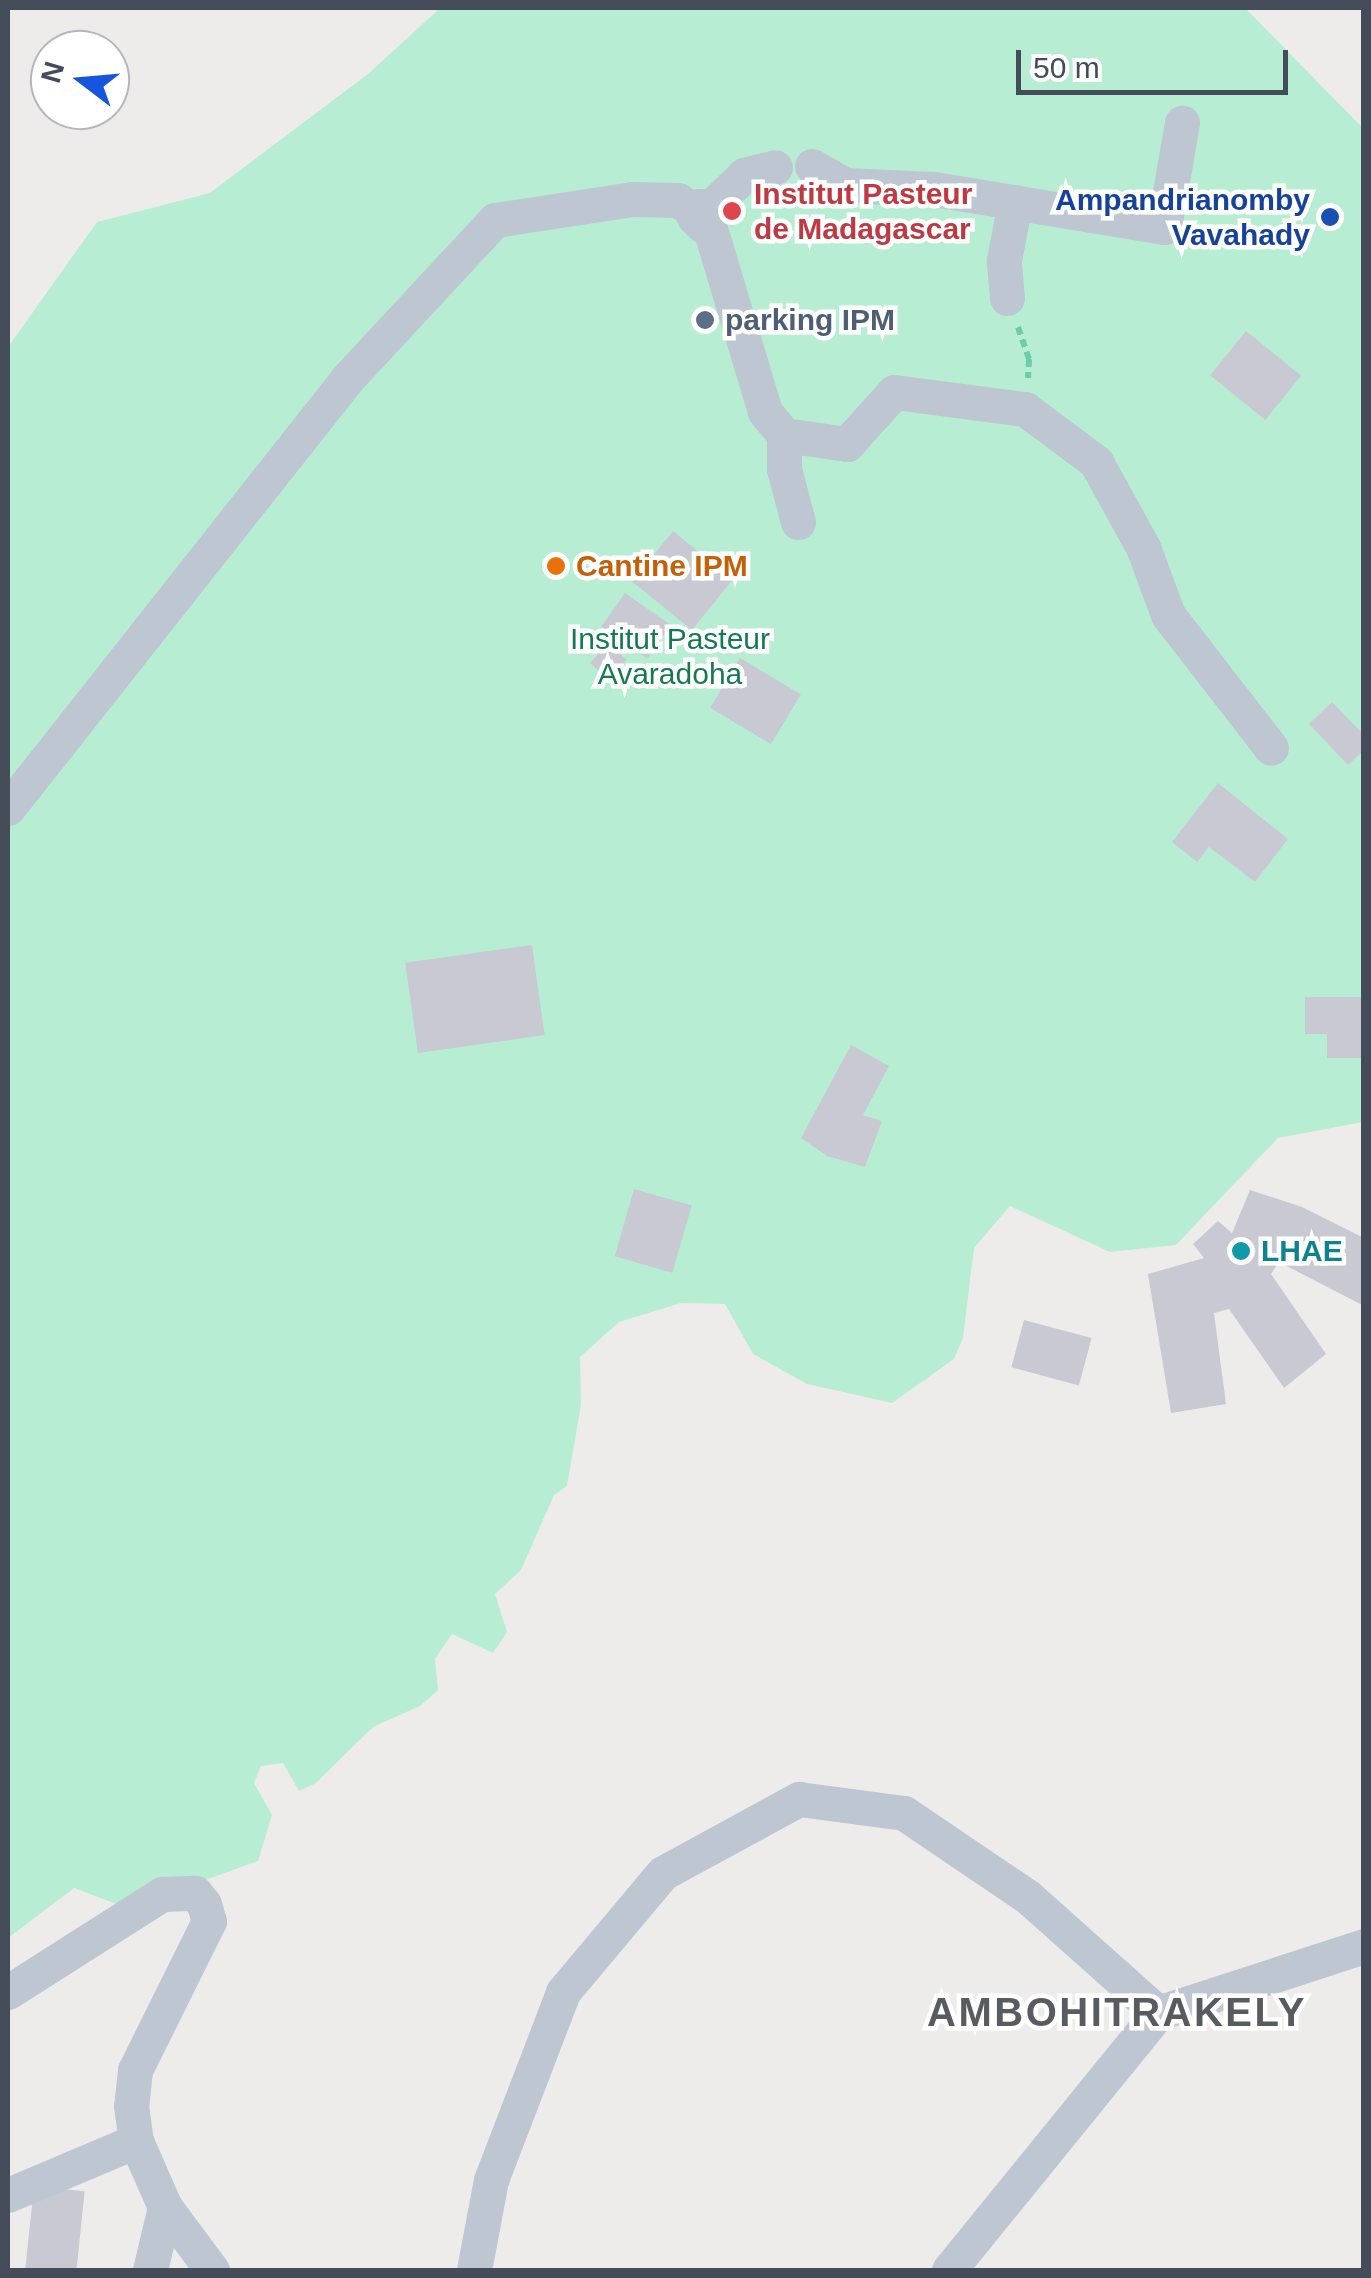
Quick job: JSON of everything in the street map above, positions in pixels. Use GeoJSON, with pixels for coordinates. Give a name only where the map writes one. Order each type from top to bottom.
{"type":"FeatureCollection","features":[{"type":"Feature","properties":{"kind":"street"},"geometry":{"type":"LineString","coordinates":[[812,166],[845,185],[876,182],[1164,228],[1182,123]]}},
{"type":"Feature","properties":{"kind":"street"},"geometry":{"type":"LineString","coordinates":[[705,214],[744,175],[775,168]]}},
{"type":"Feature","properties":{"kind":"street"},"geometry":{"type":"LineString","coordinates":[[8,808],[347,379],[495,220],[632,198],[678,200],[705,214],[765,412],[784,435],[784,469],[798,522]]}},
{"type":"Feature","properties":{"kind":"street"},"geometry":{"type":"LineString","coordinates":[[1007,298],[1004,260],[1016,202]]}},
{"type":"Feature","properties":{"kind":"street"},"geometry":{"type":"LineString","coordinates":[[784,435],[847,444],[894,392],[1025,409],[1096,462],[1143,547],[1168,615],[1271,748]]}},
{"type":"Feature","properties":{"kind":"street"},"geometry":{"type":"LineString","coordinates":[[474,2270],[492,2180],[563,1992],[662,1873],[799,1799],[904,1812],[1028,1897],[1158,2013]]}},
{"type":"Feature","properties":{"kind":"street"},"geometry":{"type":"LineString","coordinates":[[8,1992],[162,1894],[195,1894],[209,1921],[135,2070],[136,2141],[165,2207],[212,2270]]}},
{"type":"Feature","properties":{"kind":"street"},"geometry":{"type":"LineString","coordinates":[[949,2270],[1158,2013],[1364,1946]]}},
{"type":"Feature","properties":{"kind":"street"},"geometry":{"type":"LineString","coordinates":[[8,2195],[136,2141]]}},
{"type":"Feature","properties":{"kind":"street"},"geometry":{"type":"LineString","coordinates":[[150,2270],[165,2207]]}},
{"type":"Feature","properties":{"kind":"path"},"geometry":{"type":"LineString","coordinates":[[1007,298],[1029,359],[1025,409]]}},
{"type":"Feature","properties":{"kind":"green space","name":"Institut Pasteur Avaradoha"},"geometry":{"type":"Polygon","coordinates":[[[440,8],[1245,8],[1363,128],[1363,1122],[1278,1138],[1176,1245],[1110,1252],[1010,1206],[974,1248],[963,1338],[954,1359],[892,1403],[807,1384],[753,1354],[725,1304],[681,1303],[619,1322],[580,1357],[581,1405],[567,1486],[554,1495],[521,1570],[495,1594],[507,1632],[493,1653],[452,1634],[435,1659],[438,1690],[420,1706],[373,1727],[316,1783],[299,1791],[283,1763],[261,1766],[254,1783],[272,1815],[258,1861],[127,1908],[74,1888],[8,1938],[8,347],[97,222],[210,193],[368,74],[440,8]]]}},
{"type":"Feature","properties":{"kind":"building"},"geometry":{"type":"Polygon","coordinates":[[[1246,331],[1301,376],[1265,420],[1210,375],[1246,331]]]}},
{"type":"Feature","properties":{"kind":"building"},"geometry":{"type":"Polygon","coordinates":[[[673,531],[733,579],[692,630],[632,582],[673,531]]]}},
{"type":"Feature","properties":{"kind":"building"},"geometry":{"type":"Polygon","coordinates":[[[625,593],[671,625],[647,659],[601,627],[625,593]]]}},
{"type":"Feature","properties":{"kind":"building"},"geometry":{"type":"Polygon","coordinates":[[[608,643],[627,660],[609,680],[590,663],[608,643]]]}},
{"type":"Feature","properties":{"kind":"building"},"geometry":{"type":"Polygon","coordinates":[[[740,658],[801,695],[771,744],[710,708],[740,658]]]}},
{"type":"Feature","properties":{"kind":"building"},"geometry":{"type":"Polygon","coordinates":[[[1332,702],[1364,735],[1364,750],[1348,765],[1309,724],[1332,702]]]}},
{"type":"Feature","properties":{"kind":"building"},"geometry":{"type":"Polygon","coordinates":[[[1218,783],[1288,839],[1255,882],[1209,847],[1197,862],[1172,842],[1218,783]]]}},
{"type":"Feature","properties":{"kind":"building"},"geometry":{"type":"Polygon","coordinates":[[[532,945],[545,1035],[418,1053],[405,963],[532,945]]]}},
{"type":"Feature","properties":{"kind":"building"},"geometry":{"type":"Polygon","coordinates":[[[1305,997],[1364,997],[1364,1058],[1327,1058],[1327,1034],[1305,1034],[1305,997]]]}},
{"type":"Feature","properties":{"kind":"building"},"geometry":{"type":"Polygon","coordinates":[[[851,1045],[889,1066],[863,1115],[882,1121],[865,1167],[827,1156],[801,1138],[851,1045]]]}},
{"type":"Feature","properties":{"kind":"building"},"geometry":{"type":"Polygon","coordinates":[[[634,1189],[692,1206],[672,1273],[615,1256],[634,1189]]]}},
{"type":"Feature","properties":{"kind":"building"},"geometry":{"type":"Polygon","coordinates":[[[1250,1190],[1302,1207],[1364,1238],[1364,1306],[1279,1262],[1271,1274],[1326,1354],[1284,1388],[1229,1309],[1214,1313],[1226,1404],[1171,1413],[1148,1274],[1204,1258],[1193,1244],[1218,1221],[1232,1233],[1250,1190]]]}},
{"type":"Feature","properties":{"kind":"building"},"geometry":{"type":"Polygon","coordinates":[[[1024,1320],[1092,1338],[1079,1385],[1011,1367],[1024,1320]]]}},
{"type":"Feature","properties":{"kind":"building"},"geometry":{"type":"Polygon","coordinates":[[[34,2186],[85,2191],[76,2270],[25,2270],[34,2186]]]}},
{"type":"Feature","properties":{"kind":"place","name":"Institut Pasteur de Madagascar"},"geometry":{"type":"Point","coordinates":[732,211]}},
{"type":"Feature","properties":{"kind":"place","name":"Ampandrianomby Vavahady"},"geometry":{"type":"Point","coordinates":[1330,217]}},
{"type":"Feature","properties":{"kind":"place","name":"parking IPM"},"geometry":{"type":"Point","coordinates":[705,320]}},
{"type":"Feature","properties":{"kind":"place","name":"Cantine IPM"},"geometry":{"type":"Point","coordinates":[556,566]}},
{"type":"Feature","properties":{"kind":"place","name":"LHAE"},"geometry":{"type":"Point","coordinates":[1241,1251]}},
{"type":"Feature","properties":{"kind":"district","name":"AMBOHITRAKELY"},"geometry":{"type":"Point","coordinates":[1117,2012]}}]}
